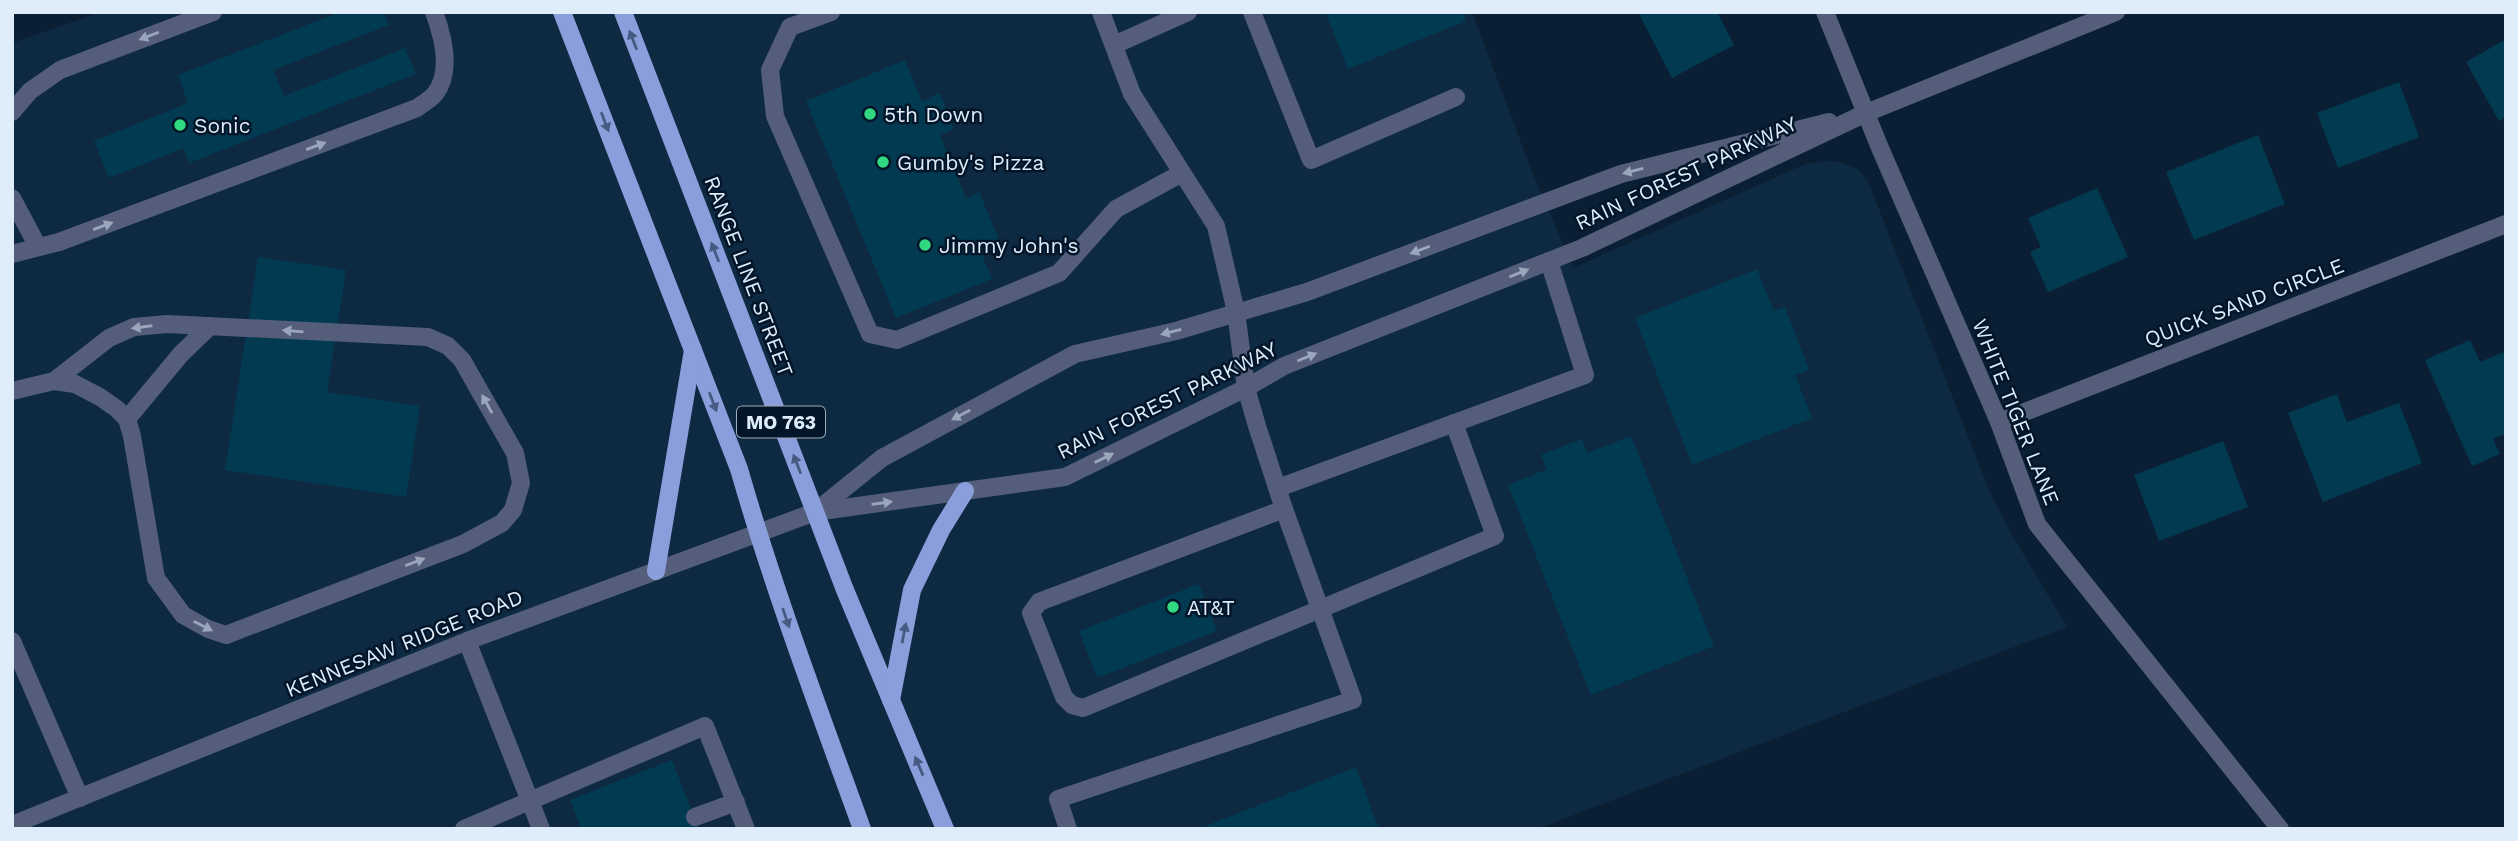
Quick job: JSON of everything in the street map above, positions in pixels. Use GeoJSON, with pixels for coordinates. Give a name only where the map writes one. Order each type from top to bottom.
{"type":"FeatureCollection","features":[{"type":"Feature","properties":{"kind":"main road","name":"MO 763"},"geometry":{"type":"LineString","coordinates":[[562,12],[739,469],[758,533],[862,829]]}},
{"type":"Feature","properties":{"kind":"main road","name":"RANGE LINE STREET"},"geometry":{"type":"LineString","coordinates":[[623,12],[815,512],[945,829]]}},
{"type":"Feature","properties":{"kind":"main road"},"geometry":{"type":"LineString","coordinates":[[656,571],[693,350]]}},
{"type":"Feature","properties":{"kind":"main road"},"geometry":{"type":"LineString","coordinates":[[891,700],[912,590],[941,530],[965,491]]}},
{"type":"Feature","properties":{"kind":"street"},"geometry":{"type":"LineString","coordinates":[[12,113],[30,90],[60,70],[213,12]]}},
{"type":"Feature","properties":{"kind":"street"},"geometry":{"type":"LineString","coordinates":[[12,254],[59,242],[417,108],[435,94],[444,73],[441,31],[434,12]]}},
{"type":"Feature","properties":{"kind":"street"},"geometry":{"type":"LineString","coordinates":[[831,12],[790,27],[770,71],[775,116],[870,334],[897,340],[1059,273],[1116,209],[1182,173]]}},
{"type":"Feature","properties":{"kind":"street"},"geometry":{"type":"LineString","coordinates":[[1068,829],[1058,799],[1353,700],[1284,509],[1246,388],[1236,312],[1216,226],[1132,94],[1101,12]]}},
{"type":"Feature","properties":{"kind":"street"},"geometry":{"type":"LineString","coordinates":[[1114,45],[1188,12]]}},
{"type":"Feature","properties":{"kind":"street"},"geometry":{"type":"LineString","coordinates":[[1252,12],[1311,160],[1456,97]]}},
{"type":"Feature","properties":{"kind":"street","name":"WHITE TIGER LANE"},"geometry":{"type":"LineString","coordinates":[[1825,12],[1999,422],[2037,524],[2280,829]]}},
{"type":"Feature","properties":{"kind":"street","name":"RAIN FOREST PARKWAY"},"geometry":{"type":"LineString","coordinates":[[815,512],[1065,477],[1246,388],[1284,366],[1582,248],[1866,113],[2116,12]]}},
{"type":"Feature","properties":{"kind":"street","name":"RAIN FOREST PARKWAY"},"geometry":{"type":"LineString","coordinates":[[815,512],[882,458],[1074,355],[1176,331],[1307,292],[1621,174],[1866,113]]}},
{"type":"Feature","properties":{"kind":"street"},"geometry":{"type":"LineString","coordinates":[[12,198],[38,247]]}},
{"type":"Feature","properties":{"kind":"street","name":"QUICK SAND CIRCLE"},"geometry":{"type":"LineString","coordinates":[[1999,422],[2506,224]]}},
{"type":"Feature","properties":{"kind":"street"},"geometry":{"type":"LineString","coordinates":[[1278,488],[1585,375],[1549,261]]}},
{"type":"Feature","properties":{"kind":"street"},"geometry":{"type":"LineString","coordinates":[[12,391],[54,381],[75,384],[100,397],[127,419],[156,578],[183,615],[208,629],[226,635],[463,544],[502,523],[513,510],[520,483],[515,453],[462,360],[448,346],[428,337],[167,324],[134,327],[109,338],[54,381]]}},
{"type":"Feature","properties":{"kind":"street"},"geometry":{"type":"LineString","coordinates":[[127,419],[181,354],[210,326]]}},
{"type":"Feature","properties":{"kind":"street"},"geometry":{"type":"LineString","coordinates":[[1284,509],[1039,602],[1031,613],[1064,697],[1072,705],[1083,708],[1494,536],[1454,423]]}},
{"type":"Feature","properties":{"kind":"street","name":"KENNESAW RIDGE ROAD"},"geometry":{"type":"LineString","coordinates":[[12,825],[467,641],[815,512]]}},
{"type":"Feature","properties":{"kind":"street"},"geometry":{"type":"LineString","coordinates":[[12,641],[80,797]]}},
{"type":"Feature","properties":{"kind":"street"},"geometry":{"type":"LineString","coordinates":[[467,641],[541,829]]}},
{"type":"Feature","properties":{"kind":"street"},"geometry":{"type":"LineString","coordinates":[[464,829],[705,726],[746,829]]}},
{"type":"Feature","properties":{"kind":"street"},"geometry":{"type":"LineString","coordinates":[[695,817],[736,802]]}},
{"type":"Feature","properties":{"kind":"shaded area"},"geometry":{"type":"Polygon","coordinates":[[[101,12],[1472,12],[1531,169],[1573,268],[1805,164],[1831,161],[1858,169],[1868,181],[1991,495],[2067,627],[1537,829],[12,829],[12,43],[101,12]]]}},
{"type":"Feature","properties":{"kind":"building"},"geometry":{"type":"Polygon","coordinates":[[[340,12],[384,12],[389,25],[273,70],[284,96],[405,48],[416,74],[189,163],[184,148],[109,178],[94,141],[188,103],[178,75],[340,12]]]}},
{"type":"Feature","properties":{"kind":"building"},"geometry":{"type":"Polygon","coordinates":[[[1325,12],[1463,12],[1466,21],[1348,69],[1325,12]]]}},
{"type":"Feature","properties":{"kind":"building"},"geometry":{"type":"Polygon","coordinates":[[[1638,12],[1717,12],[1734,45],[1672,78],[1638,12]]]}},
{"type":"Feature","properties":{"kind":"building"},"geometry":{"type":"Polygon","coordinates":[[[2506,39],[2506,117],[2499,121],[2466,62],[2506,39]]]}},
{"type":"Feature","properties":{"kind":"building"},"geometry":{"type":"Polygon","coordinates":[[[905,60],[922,101],[940,93],[954,129],[940,135],[966,198],[979,192],[999,240],[979,248],[992,279],[896,318],[806,101],[905,60]]]}},
{"type":"Feature","properties":{"kind":"building"},"geometry":{"type":"Polygon","coordinates":[[[2399,82],[2419,137],[2338,168],[2317,113],[2399,82]]]}},
{"type":"Feature","properties":{"kind":"building"},"geometry":{"type":"Polygon","coordinates":[[[2258,135],[2285,204],[2194,240],[2166,172],[2258,135]]]}},
{"type":"Feature","properties":{"kind":"building"},"geometry":{"type":"Polygon","coordinates":[[[2097,188],[2128,257],[2048,292],[2030,252],[2041,247],[2028,218],[2097,188]]]}},
{"type":"Feature","properties":{"kind":"building"},"geometry":{"type":"Polygon","coordinates":[[[258,257],[346,270],[327,392],[420,406],[406,497],[225,470],[258,257]]]}},
{"type":"Feature","properties":{"kind":"building"},"geometry":{"type":"Polygon","coordinates":[[[1757,269],[1774,311],[1785,307],[1809,370],[1795,375],[1812,418],[1692,465],[1635,318],[1757,269]]]}},
{"type":"Feature","properties":{"kind":"building"},"geometry":{"type":"Polygon","coordinates":[[[2470,340],[2480,362],[2506,351],[2506,434],[2493,439],[2500,454],[2472,466],[2425,360],[2470,340]]]}},
{"type":"Feature","properties":{"kind":"building"},"geometry":{"type":"Polygon","coordinates":[[[2337,394],[2347,422],[2399,403],[2422,463],[2323,502],[2288,413],[2337,394]]]}},
{"type":"Feature","properties":{"kind":"building"},"geometry":{"type":"Polygon","coordinates":[[[1631,436],[1714,646],[1591,695],[1508,485],[1547,469],[1541,455],[1582,439],[1587,453],[1631,436]]]}},
{"type":"Feature","properties":{"kind":"building"},"geometry":{"type":"Polygon","coordinates":[[[2223,441],[2248,507],[2159,541],[2134,475],[2223,441]]]}},
{"type":"Feature","properties":{"kind":"building","name":"AT&T"},"geometry":{"type":"Polygon","coordinates":[[[1199,584],[1217,631],[1097,678],[1079,631],[1199,584]]]}},
{"type":"Feature","properties":{"kind":"building"},"geometry":{"type":"Polygon","coordinates":[[[672,760],[699,829],[581,829],[570,800],[672,760]]]}},
{"type":"Feature","properties":{"kind":"building"},"geometry":{"type":"Polygon","coordinates":[[[1356,767],[1379,829],[1198,829],[1356,767]]]}},
{"type":"Feature","properties":{"kind":"place","name":"5th Down"},"geometry":{"type":"Point","coordinates":[870,114]}},
{"type":"Feature","properties":{"kind":"place","name":"Sonic"},"geometry":{"type":"Point","coordinates":[180,125]}},
{"type":"Feature","properties":{"kind":"place","name":"Gumby's Pizza"},"geometry":{"type":"Point","coordinates":[883,162]}},
{"type":"Feature","properties":{"kind":"place","name":"Jimmy John's"},"geometry":{"type":"Point","coordinates":[925,245]}},
{"type":"Feature","properties":{"kind":"place","name":"AT&T"},"geometry":{"type":"Point","coordinates":[1173,607]}}]}
